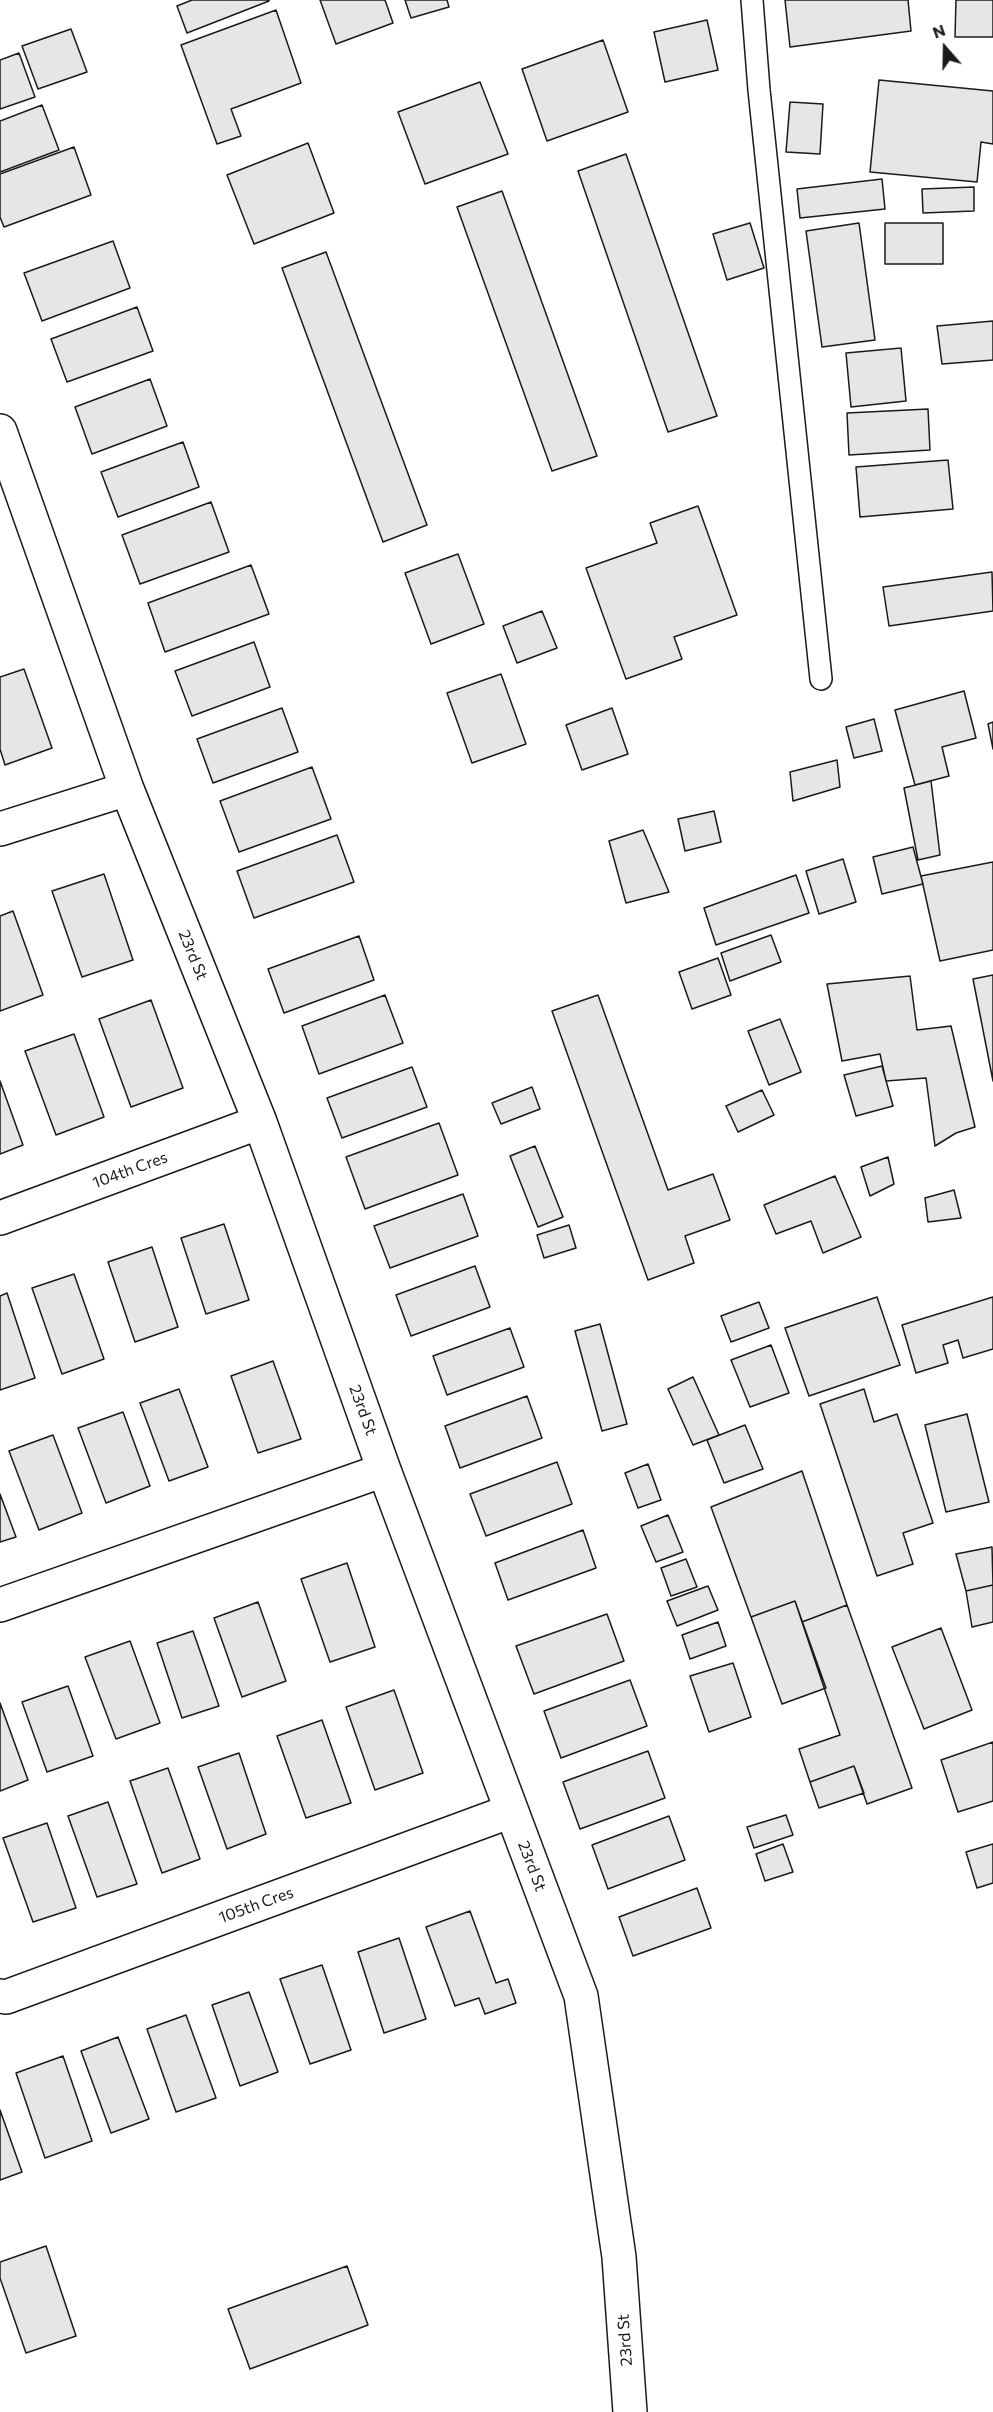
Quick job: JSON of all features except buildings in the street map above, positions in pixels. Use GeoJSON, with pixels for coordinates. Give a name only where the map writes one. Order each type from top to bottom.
{"type":"FeatureCollection","features":[{"type":"Feature","properties":{"kind":"street","name":"23rd St"},"geometry":{"type":"LineString","coordinates":[[2,443],[127,789],[260,1122],[384,1470],[581,1996],[619,2257],[630,2412]]}},
{"type":"Feature","properties":{"kind":"street"},"geometry":{"type":"LineString","coordinates":[[0,829],[127,789]]}},
{"type":"Feature","properties":{"kind":"street","name":"104th Cres"},"geometry":{"type":"LineString","coordinates":[[0,1218],[260,1122]]}},
{"type":"Feature","properties":{"kind":"street"},"geometry":{"type":"LineString","coordinates":[[0,1605],[384,1470]]}},
{"type":"Feature","properties":{"kind":"street","name":"105th Cres"},"geometry":{"type":"LineString","coordinates":[[0,1996],[6,1997],[511,1811]]}},
{"type":"Feature","properties":{"kind":"lane"},"geometry":{"type":"LineString","coordinates":[[752,0],[759,90],[821,679]]}}]}
